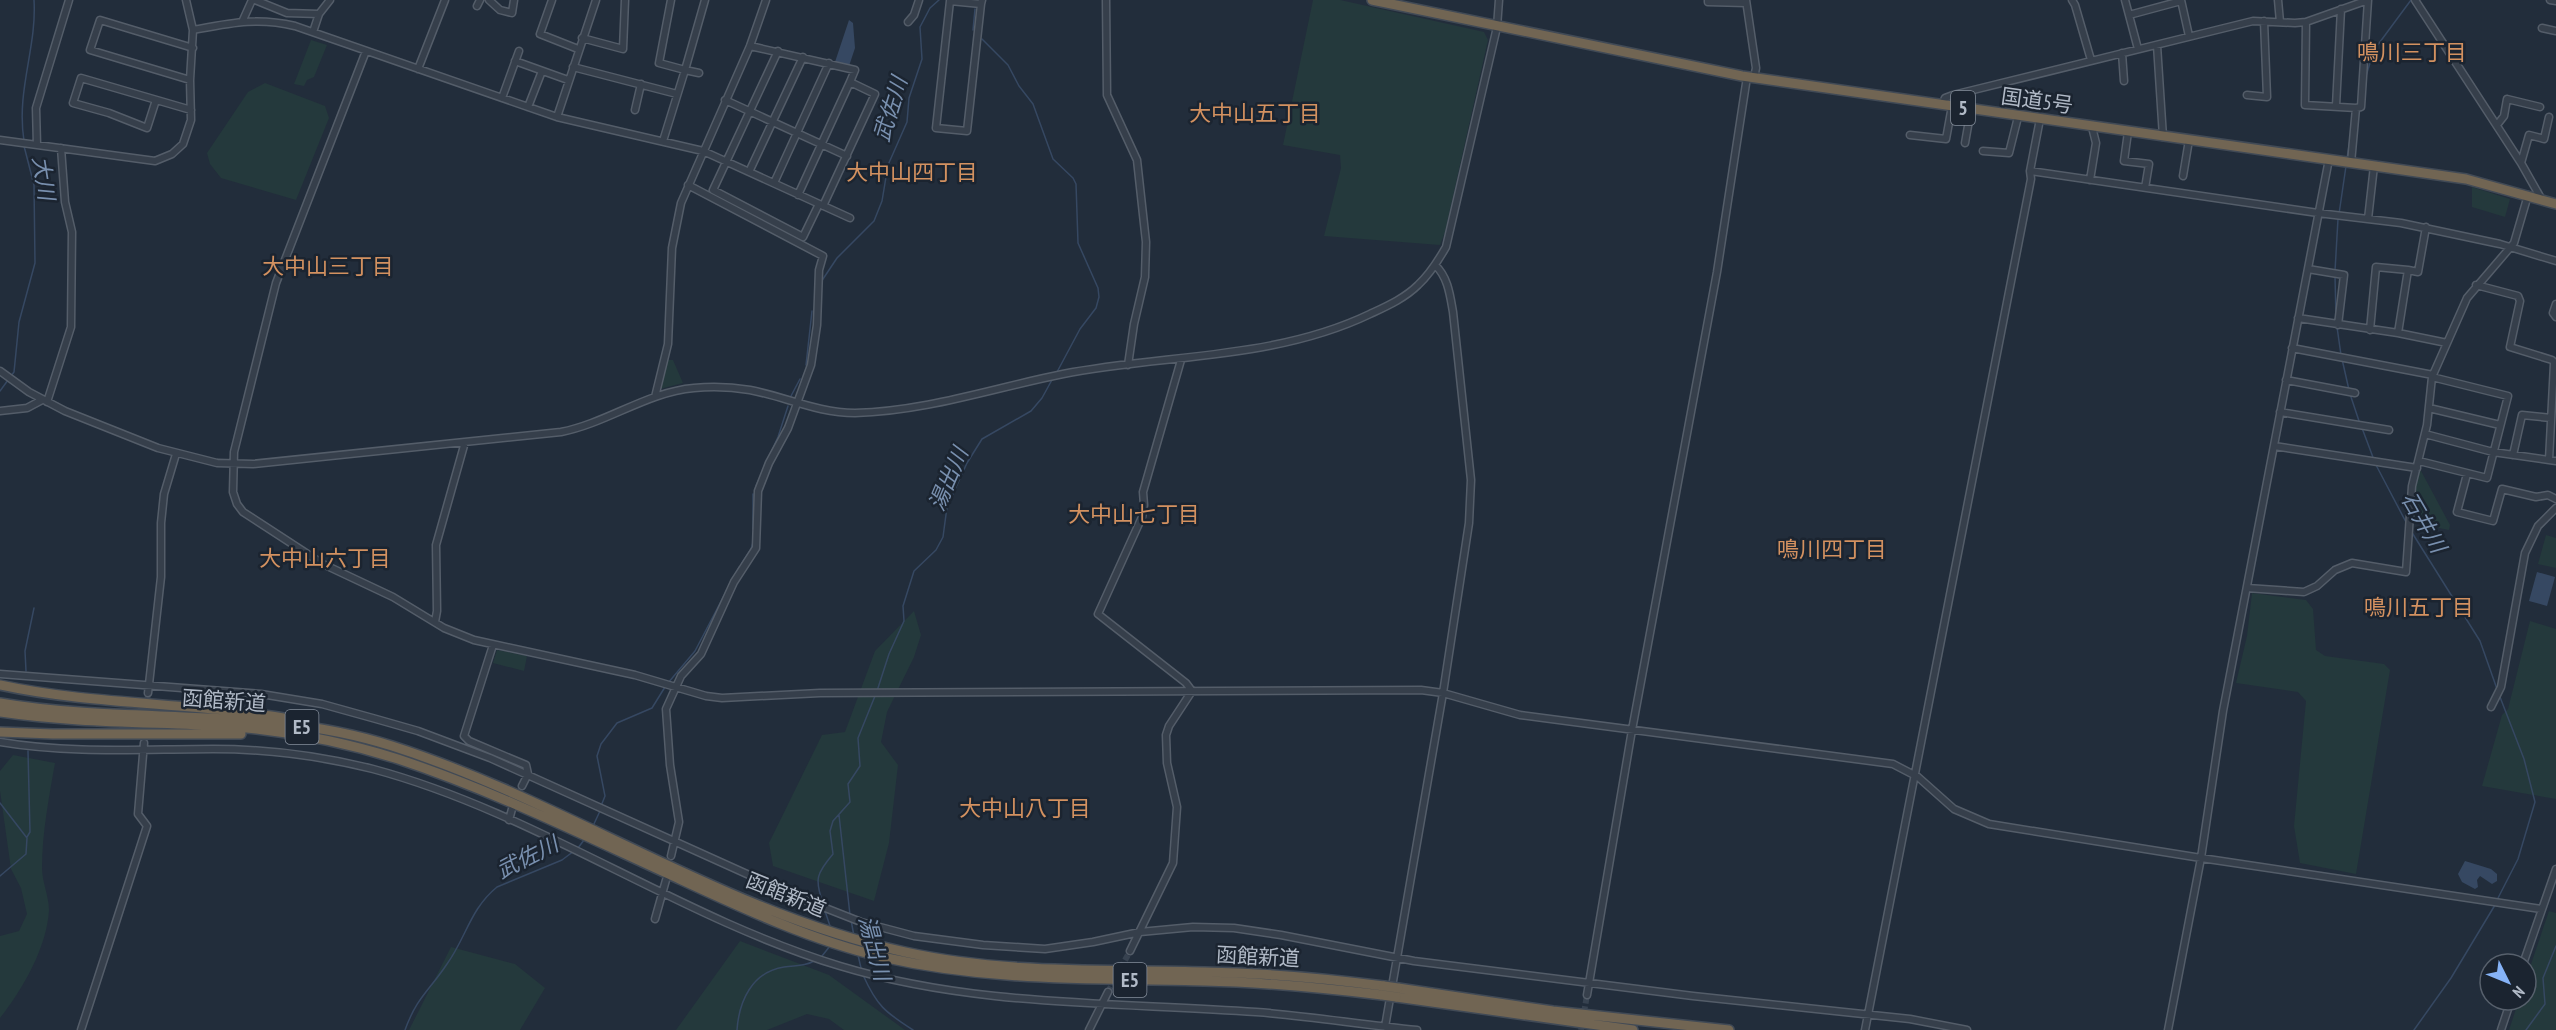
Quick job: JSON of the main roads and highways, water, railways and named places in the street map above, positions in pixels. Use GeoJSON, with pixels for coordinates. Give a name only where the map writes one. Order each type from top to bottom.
{"type":"FeatureCollection","features":[{"type":"Feature","properties":{"kind":"highway","name":"国道5号"},"geometry":{"type":"LineString","coordinates":[[1372,0],[1751,78],[2466,179],[2556,204]]}},
{"type":"Feature","properties":{"kind":"highway"},"geometry":{"type":"LineString","coordinates":[[1,685],[70,697],[248,711],[314,723],[387,744]]}},
{"type":"Feature","properties":{"kind":"highway","name":"函館新道"},"geometry":{"type":"LineString","coordinates":[[2,708],[225,718],[290,725],[387,744],[475,776],[581,829]]}},
{"type":"Feature","properties":{"kind":"highway","name":"函館新道"},"geometry":{"type":"LineString","coordinates":[[2,708],[88,721],[224,726],[322,739],[387,756],[465,782],[581,829],[793,924],[880,951],[969,964],[1036,970],[1247,973],[1383,990],[1633,1030]]}},
{"type":"Feature","properties":{"kind":"highway"},"geometry":{"type":"LineString","coordinates":[[2,732],[237,734],[322,739]]}},
{"type":"Feature","properties":{"kind":"highway","name":"函館新道"},"geometry":{"type":"LineString","coordinates":[[1397,993],[1729,1030]]}},
{"type":"Feature","properties":{"kind":"water"},"geometry":{"type":"Polygon","coordinates":[[[849,20],[853,23],[855,48],[849,66],[835,62],[849,20]]]}},
{"type":"Feature","properties":{"kind":"water"},"geometry":{"type":"Polygon","coordinates":[[[2537,572],[2555,577],[2547,606],[2529,601],[2537,572]]]}},
{"type":"Feature","properties":{"kind":"water"},"geometry":{"type":"Polygon","coordinates":[[[2465,861],[2491,869],[2497,874],[2497,881],[2492,884],[2480,876],[2477,880],[2478,887],[2475,889],[2462,882],[2458,874],[2465,861]]]}},
{"type":"Feature","properties":{"kind":"waterway","name":"大川"},"geometry":{"type":"LineString","coordinates":[[24,141],[22,122],[24,87],[33,35],[34,0]]}},
{"type":"Feature","properties":{"kind":"waterway","name":"武佐川"},"geometry":{"type":"LineString","coordinates":[[821,282],[837,258],[874,221],[882,201],[888,165],[907,122],[909,98],[922,59],[920,27],[930,8],[939,0]]}},
{"type":"Feature","properties":{"kind":"waterway","name":"石井川"},"geometry":{"type":"LineString","coordinates":[[2366,76],[2374,50],[2411,0]]}},
{"type":"Feature","properties":{"kind":"waterway","name":"湯出川"},"geometry":{"type":"LineString","coordinates":[[973,30],[975,9]]}},
{"type":"Feature","properties":{"kind":"waterway","name":"湯出川"},"geometry":{"type":"LineString","coordinates":[[982,39],[1008,65],[1019,86],[1033,104],[1053,159],[1073,178],[1076,184],[1078,243],[1098,288],[1099,297],[1096,308],[1080,329],[1057,372]]}},
{"type":"Feature","properties":{"kind":"waterway","name":"石井川"},"geometry":{"type":"LineString","coordinates":[[2347,158],[2350,139]]}},
{"type":"Feature","properties":{"kind":"waterway","name":"大川"},"geometry":{"type":"LineString","coordinates":[[11,376],[14,372],[19,322],[35,263],[34,185],[24,146]]}},
{"type":"Feature","properties":{"kind":"waterway","name":"石井川"},"geometry":{"type":"LineString","coordinates":[[2339,214],[2346,166]]}},
{"type":"Feature","properties":{"kind":"waterway","name":"石井川"},"geometry":{"type":"LineString","coordinates":[[2335,271],[2338,219]]}},
{"type":"Feature","properties":{"kind":"waterway","name":"石井川"},"geometry":{"type":"LineString","coordinates":[[2335,276],[2336,319]]}},
{"type":"Feature","properties":{"kind":"waterway","name":"武佐川"},"geometry":{"type":"LineString","coordinates":[[806,365],[812,311]]}},
{"type":"Feature","properties":{"kind":"waterway","name":"石井川"},"geometry":{"type":"LineString","coordinates":[[2337,327],[2341,355]]}},
{"type":"Feature","properties":{"kind":"waterway","name":"石井川"},"geometry":{"type":"LineString","coordinates":[[2342,359],[2349,390]]}},
{"type":"Feature","properties":{"kind":"waterway","name":"湯出川"},"geometry":{"type":"LineString","coordinates":[[877,691],[889,654],[904,621],[903,606],[914,571],[936,550],[943,537],[947,507],[967,463],[982,439],[1031,411],[1042,398],[1053,378]]}},
{"type":"Feature","properties":{"kind":"waterway","name":"武佐川"},"geometry":{"type":"LineString","coordinates":[[791,396],[800,379]]}},
{"type":"Feature","properties":{"kind":"waterway","name":"大川"},"geometry":{"type":"LineString","coordinates":[[0,391],[8,380]]}},
{"type":"Feature","properties":{"kind":"waterway","name":"石井川"},"geometry":{"type":"LineString","coordinates":[[2350,394],[2360,424]]}},
{"type":"Feature","properties":{"kind":"waterway","name":"武佐川"},"geometry":{"type":"LineString","coordinates":[[756,486],[778,437],[788,406]]}},
{"type":"Feature","properties":{"kind":"waterway","name":"石井川"},"geometry":{"type":"LineString","coordinates":[[2362,428],[2374,460]]}},
{"type":"Feature","properties":{"kind":"waterway","name":"石井川"},"geometry":{"type":"LineString","coordinates":[[2376,465],[2407,524]]}},
{"type":"Feature","properties":{"kind":"waterway","name":"武佐川"},"geometry":{"type":"LineString","coordinates":[[753,494],[753,529]]}},
{"type":"Feature","properties":{"kind":"waterway","name":"石井川"},"geometry":{"type":"LineString","coordinates":[[2411,531],[2480,641],[2497,689]]}},
{"type":"Feature","properties":{"kind":"waterway","name":"武佐川"},"geometry":{"type":"LineString","coordinates":[[742,563],[754,539]]}},
{"type":"Feature","properties":{"kind":"waterway","name":"武佐川"},"geometry":{"type":"LineString","coordinates":[[668,683],[695,651],[739,567]]}},
{"type":"Feature","properties":{"kind":"waterway"},"geometry":{"type":"LineString","coordinates":[[26,671],[25,651],[34,608]]}},
{"type":"Feature","properties":{"kind":"waterway","name":"武佐川"},"geometry":{"type":"LineString","coordinates":[[601,806],[605,796],[597,756],[601,744],[617,723],[652,708],[665,687]]}},
{"type":"Feature","properties":{"kind":"waterway","name":"湯出川"},"geometry":{"type":"LineString","coordinates":[[823,903],[818,882],[823,866],[833,854],[830,831],[833,821],[850,802],[848,784],[860,766],[858,738],[875,696]]}},
{"type":"Feature","properties":{"kind":"waterway","name":"石井川"},"geometry":{"type":"LineString","coordinates":[[2497,900],[2518,859],[2535,802],[2524,759],[2500,697]]}},
{"type":"Feature","properties":{"kind":"waterway"},"geometry":{"type":"LineString","coordinates":[[27,837],[30,832],[28,751]]}},
{"type":"Feature","properties":{"kind":"waterway","name":"大川"},"geometry":{"type":"LineString","coordinates":[[0,803],[27,838],[26,854],[0,876]]}},
{"type":"Feature","properties":{"kind":"waterway","name":"武佐川"},"geometry":{"type":"LineString","coordinates":[[593,826],[600,811]]}},
{"type":"Feature","properties":{"kind":"waterway","name":"湯出川"},"geometry":{"type":"LineString","coordinates":[[839,815],[850,915]]}},
{"type":"Feature","properties":{"kind":"waterway","name":"武佐川"},"geometry":{"type":"LineString","coordinates":[[578,848],[584,840]]}},
{"type":"Feature","properties":{"kind":"waterway","name":"武佐川"},"geometry":{"type":"LineString","coordinates":[[405,1030],[419,1002],[441,973],[474,914],[488,896],[497,887],[562,860],[574,851]]}},
{"type":"Feature","properties":{"kind":"waterway","name":"石井川"},"geometry":{"type":"LineString","coordinates":[[2414,1030],[2451,978],[2495,905]]}},
{"type":"Feature","properties":{"kind":"waterway"},"geometry":{"type":"LineString","coordinates":[[825,911],[830,926]]}},
{"type":"Feature","properties":{"kind":"waterway","name":"湯出川"},"geometry":{"type":"LineString","coordinates":[[851,920],[854,936]]}},
{"type":"Feature","properties":{"kind":"waterway"},"geometry":{"type":"LineString","coordinates":[[822,956],[830,946]]}},
{"type":"Feature","properties":{"kind":"waterway"},"geometry":{"type":"LineString","coordinates":[[2526,1030],[2545,1004],[2543,978],[2556,946]]}},
{"type":"Feature","properties":{"kind":"waterway","name":"湯出川"},"geometry":{"type":"LineString","coordinates":[[858,955],[861,968]]}},
{"type":"Feature","properties":{"kind":"waterway"},"geometry":{"type":"LineString","coordinates":[[737,1030],[744,999],[756,981],[773,970],[804,965],[816,960]]}},
{"type":"Feature","properties":{"kind":"waterway","name":"湯出川"},"geometry":{"type":"LineString","coordinates":[[863,975],[883,1007],[913,1030]]}},
{"type":"Feature","properties":{"kind":"tunnel"},"geometry":{"type":"LineString","coordinates":[[144,738],[148,693]]}},
{"type":"Feature","properties":{"kind":"tunnel"},"geometry":{"type":"LineString","coordinates":[[1108,992],[1130,951]]}},
{"type":"Feature","properties":{"kind":"tunnel"},"geometry":{"type":"LineString","coordinates":[[1581,1030],[1587,995]]}},
{"type":"Feature","properties":{"kind":"district","name":"鳴川三丁目"},"geometry":{"type":"Point","coordinates":[2412,52]}},
{"type":"Feature","properties":{"kind":"district","name":"大中山五丁目"},"geometry":{"type":"Point","coordinates":[1255,113]}},
{"type":"Feature","properties":{"kind":"district","name":"大中山四丁目"},"geometry":{"type":"Point","coordinates":[912,172]}},
{"type":"Feature","properties":{"kind":"district","name":"大中山三丁目"},"geometry":{"type":"Point","coordinates":[328,266]}},
{"type":"Feature","properties":{"kind":"district","name":"大中山七丁目"},"geometry":{"type":"Point","coordinates":[1134,514]}},
{"type":"Feature","properties":{"kind":"district","name":"鳴川四丁目"},"geometry":{"type":"Point","coordinates":[1832,549]}},
{"type":"Feature","properties":{"kind":"district","name":"大中山六丁目"},"geometry":{"type":"Point","coordinates":[325,558]}},
{"type":"Feature","properties":{"kind":"district","name":"鳴川五丁目"},"geometry":{"type":"Point","coordinates":[2419,607]}},
{"type":"Feature","properties":{"kind":"district","name":"大中山八丁目"},"geometry":{"type":"Point","coordinates":[1025,808]}}]}
